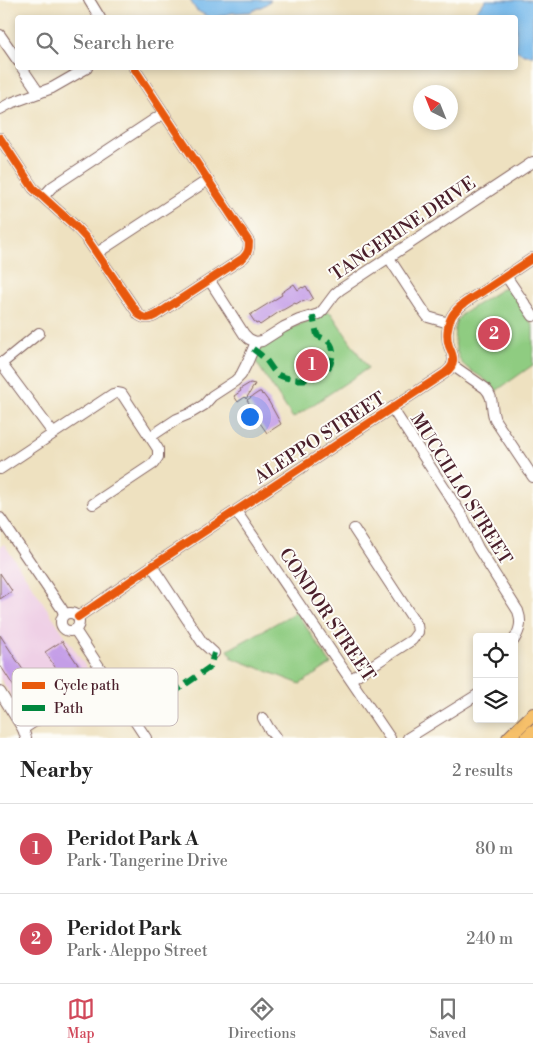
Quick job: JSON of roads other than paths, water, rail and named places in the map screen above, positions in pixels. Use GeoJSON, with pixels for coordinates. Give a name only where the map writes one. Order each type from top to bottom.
{"type":"FeatureCollection","features":[{"type":"Feature","properties":{"kind":"main road"},"geometry":{"type":"LineString","coordinates":[[508,738],[533,714]]}},
{"type":"Feature","properties":{"kind":"main road"},"geometry":{"type":"LineString","coordinates":[[526,738],[533,732]]}},
{"type":"Feature","properties":{"kind":"street"},"geometry":{"type":"LineString","coordinates":[[89,0],[98,15]]}},
{"type":"Feature","properties":{"kind":"street"},"geometry":{"type":"LineString","coordinates":[[0,35],[15,57]]}},
{"type":"Feature","properties":{"kind":"street"},"geometry":{"type":"LineString","coordinates":[[23,70],[39,93]]}},
{"type":"Feature","properties":{"kind":"street"},"geometry":{"type":"LineString","coordinates":[[0,109],[65,82],[84,70]]}},
{"type":"Feature","properties":{"kind":"street"},"geometry":{"type":"LineString","coordinates":[[0,138],[33,188],[81,232],[134,310],[144,318],[156,316],[243,258],[247,254],[249,242],[135,70]]}},
{"type":"Feature","properties":{"kind":"street"},"geometry":{"type":"LineString","coordinates":[[43,197],[52,187],[164,113]]}},
{"type":"Feature","properties":{"kind":"street","name":"TANGERINE DRIVE"},"geometry":{"type":"LineString","coordinates":[[256,342],[291,324],[319,314],[335,294],[533,162]]}},
{"type":"Feature","properties":{"kind":"street"},"geometry":{"type":"LineString","coordinates":[[97,253],[208,180]]}},
{"type":"Feature","properties":{"kind":"street"},"geometry":{"type":"LineString","coordinates":[[389,258],[425,314],[449,323]]}},
{"type":"Feature","properties":{"kind":"street"},"geometry":{"type":"LineString","coordinates":[[533,258],[461,306],[449,323],[448,340],[453,358],[452,365],[489,392],[492,397],[492,413],[495,420],[533,477]]}},
{"type":"Feature","properties":{"kind":"street"},"geometry":{"type":"LineString","coordinates":[[506,276],[533,316]]}},
{"type":"Feature","properties":{"kind":"street"},"geometry":{"type":"LineString","coordinates":[[150,437],[177,419],[190,414],[204,405],[212,396],[235,381],[241,375],[256,342],[244,334],[210,281]]}},
{"type":"Feature","properties":{"kind":"street"},"geometry":{"type":"LineString","coordinates":[[39,333],[1,363],[53,433]]}},
{"type":"Feature","properties":{"kind":"street","name":"ALEPPO STREET"},"geometry":{"type":"LineString","coordinates":[[78,617],[445,373],[452,365]]}},
{"type":"Feature","properties":{"kind":"street"},"geometry":{"type":"LineString","coordinates":[[0,468],[112,394],[122,394],[158,449],[158,457],[153,464],[93,504]]}},
{"type":"Feature","properties":{"kind":"street","name":"MUCCILLO STREET"},"geometry":{"type":"LineString","coordinates":[[392,408],[463,517],[478,548],[518,611],[521,619],[518,634]]}},
{"type":"Feature","properties":{"kind":"street","name":"CONDOR STREET"},"geometry":{"type":"LineString","coordinates":[[236,511],[390,738]]}},
{"type":"Feature","properties":{"kind":"street"},"geometry":{"type":"LineString","coordinates":[[0,518],[64,614]]}},
{"type":"Feature","properties":{"kind":"street"},"geometry":{"type":"LineString","coordinates":[[350,679],[412,640],[418,632],[417,625],[354,529]]}},
{"type":"Feature","properties":{"kind":"street"},"geometry":{"type":"LineString","coordinates":[[152,566],[202,642],[214,653]]}},
{"type":"Feature","properties":{"kind":"street"},"geometry":{"type":"LineString","coordinates":[[72,613],[78,617],[79,623],[77,628],[69,631],[62,626],[60,621],[64,614],[72,613]]}},
{"type":"Feature","properties":{"kind":"street"},"geometry":{"type":"LineString","coordinates":[[74,630],[100,668]]}},
{"type":"Feature","properties":{"kind":"street"},"geometry":{"type":"LineString","coordinates":[[0,692],[12,712]]}},
{"type":"Feature","properties":{"kind":"street"},"geometry":{"type":"LineString","coordinates":[[408,738],[473,697]]}},
{"type":"Feature","properties":{"kind":"street"},"geometry":{"type":"LineString","coordinates":[[263,718],[276,738]]}},
{"type":"Feature","properties":{"kind":"street"},"geometry":{"type":"LineString","coordinates":[[25,734],[36,726]]}},
{"type":"Feature","properties":{"kind":"street"},"geometry":{"type":"LineString","coordinates":[[138,726],[146,738]]}},
{"type":"Feature","properties":{"kind":"water"},"geometry":{"type":"Polygon","coordinates":[[[190,0],[271,0],[250,12],[205,15],[196,10],[190,0]]]}},
{"type":"Feature","properties":{"kind":"water"},"geometry":{"type":"Polygon","coordinates":[[[486,0],[533,0],[533,56],[518,51],[518,15],[472,15],[486,0]]]}},
{"type":"Feature","properties":{"kind":"place","name":"Peridot Park"},"geometry":{"type":"Point","coordinates":[494,334]}},
{"type":"Feature","properties":{"kind":"place","name":"Peridot Park A"},"geometry":{"type":"Point","coordinates":[312,365]}}]}
